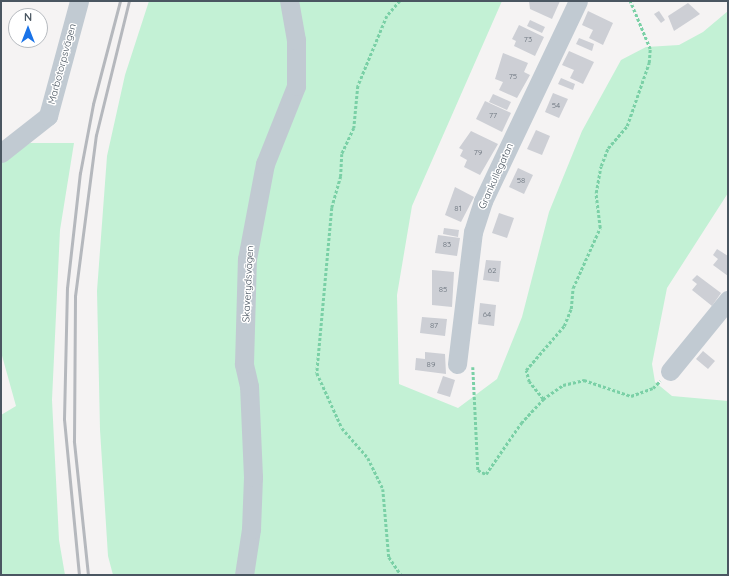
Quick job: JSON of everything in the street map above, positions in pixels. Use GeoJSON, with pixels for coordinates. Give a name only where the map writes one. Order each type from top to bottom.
{"type":"FeatureCollection","features":[{"type":"Feature","properties":{"kind":"street","name":"Marbotorpsvägen"},"geometry":{"type":"LineString","coordinates":[[1,153],[48,116],[79,1]]}},
{"type":"Feature","properties":{"kind":"street","name":"Skaverydsvägen"},"geometry":{"type":"LineString","coordinates":[[244,575],[251,529],[253,477],[249,386],[244,364],[247,259],[265,164],[296,86],[296,40],[289,1]]}},
{"type":"Feature","properties":{"kind":"street","name":"Grankullegatan"},"geometry":{"type":"LineString","coordinates":[[464,363],[473,232],[483,201],[578,1]]}},
{"type":"Feature","properties":{"kind":"street"},"geometry":{"type":"LineString","coordinates":[[670,372],[728,300]]}},
{"type":"Feature","properties":{"kind":"path"},"geometry":{"type":"LineString","coordinates":[[400,1],[387,16],[358,86],[354,128],[342,154],[341,176],[332,208],[317,373],[342,428],[368,458],[383,489],[389,557],[401,575]]}},
{"type":"Feature","properties":{"kind":"path"},"geometry":{"type":"LineString","coordinates":[[543,399],[529,382],[526,370],[564,326],[571,309],[572,288],[600,228],[596,193],[601,166],[608,148],[627,126],[649,63],[650,49],[630,1]]}},
{"type":"Feature","properties":{"kind":"path"},"geometry":{"type":"LineString","coordinates":[[464,363],[476,402],[478,470],[482,473],[492,471],[521,423],[543,399],[563,385],[584,380],[630,396],[653,388],[670,372]]}},
{"type":"Feature","properties":{"kind":"green space"},"geometry":{"type":"Polygon","coordinates":[[[149,1],[502,1],[412,206],[397,295],[399,384],[458,408],[497,379],[522,317],[549,212],[582,131],[621,60],[646,47],[679,45],[703,32],[728,11],[728,193],[667,288],[652,364],[655,382],[672,396],[728,401],[728,575],[113,575],[108,556],[100,430],[97,291],[107,156],[125,75],[149,1]]]}},
{"type":"Feature","properties":{"kind":"green space"},"geometry":{"type":"Polygon","coordinates":[[[30,143],[74,143],[60,230],[52,400],[59,540],[65,575],[1,575],[1,415],[16,406],[1,352],[1,161],[30,143]]]}},
{"type":"Feature","properties":{"kind":"building"},"geometry":{"type":"Polygon","coordinates":[[[529,1],[560,1],[552,19],[530,9],[529,1]]]}},
{"type":"Feature","properties":{"kind":"building"},"geometry":{"type":"Polygon","coordinates":[[[688,3],[700,14],[674,31],[668,16],[688,3]]]}},
{"type":"Feature","properties":{"kind":"building"},"geometry":{"type":"Polygon","coordinates":[[[588,11],[613,23],[603,45],[589,38],[593,30],[582,25],[588,11]]]}},
{"type":"Feature","properties":{"kind":"building"},"geometry":{"type":"Polygon","coordinates":[[[659,11],[665,20],[661,23],[654,14],[659,11]]]}},
{"type":"Feature","properties":{"kind":"building"},"geometry":{"type":"Polygon","coordinates":[[[530,20],[545,27],[542,33],[527,26],[530,20]]]}},
{"type":"Feature","properties":{"kind":"building"},"geometry":{"type":"Polygon","coordinates":[[[519,25],[544,37],[535,56],[514,46],[516,41],[512,39],[519,25]]]}},
{"type":"Feature","properties":{"kind":"building"},"geometry":{"type":"Polygon","coordinates":[[[579,38],[594,44],[592,51],[576,44],[579,38]]]}},
{"type":"Feature","properties":{"kind":"building"},"geometry":{"type":"Polygon","coordinates":[[[569,51],[594,62],[583,84],[570,78],[574,70],[562,65],[569,51]]]}},
{"type":"Feature","properties":{"kind":"building"},"geometry":{"type":"Polygon","coordinates":[[[503,53],[528,63],[524,72],[530,75],[517,98],[499,90],[503,82],[495,79],[503,53]]]}},
{"type":"Feature","properties":{"kind":"building"},"geometry":{"type":"Polygon","coordinates":[[[561,78],[575,84],[573,90],[558,84],[561,78]]]}},
{"type":"Feature","properties":{"kind":"building"},"geometry":{"type":"Polygon","coordinates":[[[553,93],[568,99],[559,118],[545,112],[553,93]]]}},
{"type":"Feature","properties":{"kind":"building"},"geometry":{"type":"Polygon","coordinates":[[[493,94],[511,102],[507,110],[489,102],[493,94]]]}},
{"type":"Feature","properties":{"kind":"building"},"geometry":{"type":"Polygon","coordinates":[[[485,101],[511,113],[502,132],[476,119],[485,101]]]}},
{"type":"Feature","properties":{"kind":"building"},"geometry":{"type":"Polygon","coordinates":[[[536,130],[550,136],[542,155],[527,149],[536,130]]]}},
{"type":"Feature","properties":{"kind":"building"},"geometry":{"type":"Polygon","coordinates":[[[471,131],[498,144],[480,175],[464,167],[467,160],[460,156],[463,150],[459,148],[471,131]]]}},
{"type":"Feature","properties":{"kind":"building"},"geometry":{"type":"Polygon","coordinates":[[[518,168],[533,175],[524,194],[509,187],[518,168]]]}},
{"type":"Feature","properties":{"kind":"building"},"geometry":{"type":"Polygon","coordinates":[[[455,187],[474,197],[461,222],[445,215],[455,187]]]}},
{"type":"Feature","properties":{"kind":"building"},"geometry":{"type":"Polygon","coordinates":[[[499,213],[514,218],[507,238],[492,233],[499,213]]]}},
{"type":"Feature","properties":{"kind":"building"},"geometry":{"type":"Polygon","coordinates":[[[444,228],[459,230],[458,237],[443,234],[444,228]]]}},
{"type":"Feature","properties":{"kind":"building"},"geometry":{"type":"Polygon","coordinates":[[[438,235],[460,238],[457,256],[435,253],[438,235]]]}},
{"type":"Feature","properties":{"kind":"building"},"geometry":{"type":"Polygon","coordinates":[[[717,249],[728,256],[728,276],[713,265],[718,259],[713,255],[717,249]]]}},
{"type":"Feature","properties":{"kind":"building"},"geometry":{"type":"Polygon","coordinates":[[[486,260],[501,261],[499,282],[483,280],[486,260]]]}},
{"type":"Feature","properties":{"kind":"building"},"geometry":{"type":"Polygon","coordinates":[[[432,270],[454,272],[452,307],[432,305],[432,270]]]}},
{"type":"Feature","properties":{"kind":"building"},"geometry":{"type":"Polygon","coordinates":[[[697,275],[721,293],[712,306],[692,290],[697,284],[692,280],[697,275]]]}},
{"type":"Feature","properties":{"kind":"building"},"geometry":{"type":"Polygon","coordinates":[[[480,303],[496,305],[494,326],[478,324],[480,303]]]}},
{"type":"Feature","properties":{"kind":"building"},"geometry":{"type":"Polygon","coordinates":[[[422,317],[447,319],[445,336],[420,333],[422,317]]]}},
{"type":"Feature","properties":{"kind":"building"},"geometry":{"type":"Polygon","coordinates":[[[703,351],[715,361],[708,369],[696,359],[703,351]]]}},
{"type":"Feature","properties":{"kind":"building"},"geometry":{"type":"Polygon","coordinates":[[[425,352],[445,354],[446,374],[415,370],[416,358],[425,359],[425,352]]]}},
{"type":"Feature","properties":{"kind":"building"},"geometry":{"type":"Polygon","coordinates":[[[443,376],[455,380],[450,397],[437,393],[443,376]]]}},
{"type":"Feature","properties":{"kind":"railway"},"geometry":{"type":"LineString","coordinates":[[79,575],[64,419],[67,288],[80,173],[93,104],[120,1]]}},
{"type":"Feature","properties":{"kind":"railway"},"geometry":{"type":"LineString","coordinates":[[88,575],[74,441],[75,296],[96,135],[129,1]]}}]}
